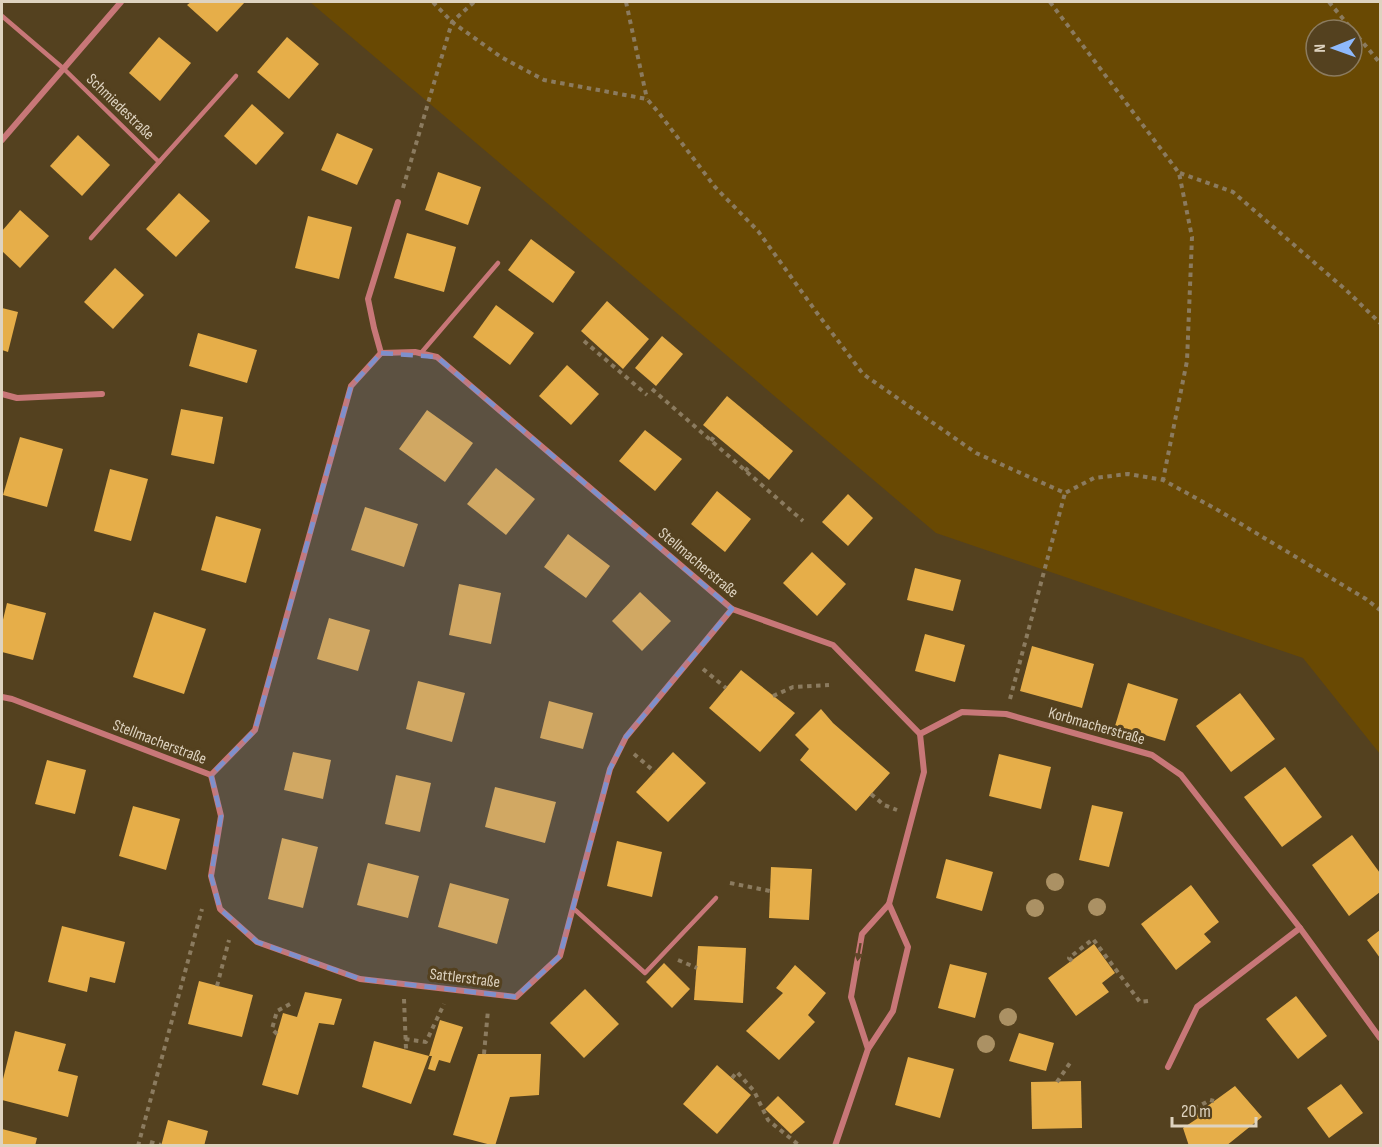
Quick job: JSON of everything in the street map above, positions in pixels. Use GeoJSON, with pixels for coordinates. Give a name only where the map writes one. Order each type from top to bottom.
{"type":"FeatureCollection","features":[{"type":"Feature","properties":{"kind":"street","name":"Schmiedestraße"},"geometry":{"type":"LineString","coordinates":[[2,140],[121,2]]}},
{"type":"Feature","properties":{"kind":"street"},"geometry":{"type":"LineString","coordinates":[[381,353],[368,299],[398,202]]}},
{"type":"Feature","properties":{"kind":"street","name":"Stellmacherstraße"},"geometry":{"type":"LineString","coordinates":[[2,697],[211,775],[255,730],[351,386],[381,353],[421,353],[437,357],[732,609],[833,645],[920,734]]}},
{"type":"Feature","properties":{"kind":"street"},"geometry":{"type":"LineString","coordinates":[[2,394],[17,398],[102,394]]}},
{"type":"Feature","properties":{"kind":"street","name":"Sattlerstraße"},"geometry":{"type":"LineString","coordinates":[[211,775],[221,816],[211,876],[220,909],[257,942],[360,979],[516,997],[560,956],[610,769],[626,737],[732,609]]}},
{"type":"Feature","properties":{"kind":"street","name":"Korbmacherstraße"},"geometry":{"type":"LineString","coordinates":[[920,734],[962,712],[1006,714],[1152,755],[1181,776],[1300,928],[1380,1038]]}},
{"type":"Feature","properties":{"kind":"street"},"geometry":{"type":"LineString","coordinates":[[868,1049],[851,997],[862,934],[889,904],[924,772],[920,734]]}},
{"type":"Feature","properties":{"kind":"street"},"geometry":{"type":"LineString","coordinates":[[835,1146],[868,1049],[893,1011],[908,947],[889,904]]}},
{"type":"Feature","properties":{"kind":"street"},"geometry":{"type":"LineString","coordinates":[[1168,1067],[1197,1006],[1300,928]]}},
{"type":"Feature","properties":{"kind":"lane","name":"Schmiedestraße"},"geometry":{"type":"LineString","coordinates":[[2,16],[64,69],[159,162]]}},
{"type":"Feature","properties":{"kind":"lane","name":"Schmiedestraße"},"geometry":{"type":"LineString","coordinates":[[91,238],[236,75]]}},
{"type":"Feature","properties":{"kind":"lane"},"geometry":{"type":"LineString","coordinates":[[421,353],[498,263]]}},
{"type":"Feature","properties":{"kind":"lane"},"geometry":{"type":"LineString","coordinates":[[573,908],[645,973],[717,898]]}},
{"type":"Feature","properties":{"kind":"path"},"geometry":{"type":"LineString","coordinates":[[433,2],[452,22],[501,57],[544,80],[647,99]]}},
{"type":"Feature","properties":{"kind":"path"},"geometry":{"type":"LineString","coordinates":[[398,202],[452,22],[474,2]]}},
{"type":"Feature","properties":{"kind":"path"},"geometry":{"type":"LineString","coordinates":[[626,2],[647,99],[715,187],[758,231],[863,374],[976,453],[1065,493]]}},
{"type":"Feature","properties":{"kind":"path"},"geometry":{"type":"LineString","coordinates":[[1050,2],[1179,173],[1192,237],[1187,361],[1163,480]]}},
{"type":"Feature","properties":{"kind":"path"},"geometry":{"type":"LineString","coordinates":[[1329,2],[1380,63]]}},
{"type":"Feature","properties":{"kind":"path"},"geometry":{"type":"LineString","coordinates":[[1179,173],[1233,192],[1346,290],[1380,323]]}},
{"type":"Feature","properties":{"kind":"path"},"geometry":{"type":"LineString","coordinates":[[584,341],[647,395]]}},
{"type":"Feature","properties":{"kind":"path"},"geometry":{"type":"LineString","coordinates":[[652,389],[803,521]]}},
{"type":"Feature","properties":{"kind":"path"},"geometry":{"type":"LineString","coordinates":[[711,441],[715,435]]}},
{"type":"Feature","properties":{"kind":"path"},"geometry":{"type":"LineString","coordinates":[[745,471],[751,465]]}},
{"type":"Feature","properties":{"kind":"path"},"geometry":{"type":"LineString","coordinates":[[1006,714],[1065,493],[1094,478],[1128,474],[1163,480],[1236,521],[1366,599],[1380,610]]}},
{"type":"Feature","properties":{"kind":"path"},"geometry":{"type":"LineString","coordinates":[[691,659],[726,688]]}},
{"type":"Feature","properties":{"kind":"path"},"geometry":{"type":"LineString","coordinates":[[773,696],[793,687],[829,684]]}},
{"type":"Feature","properties":{"kind":"path"},"geometry":{"type":"LineString","coordinates":[[623,744],[655,772]]}},
{"type":"Feature","properties":{"kind":"path"},"geometry":{"type":"LineString","coordinates":[[871,794],[884,806],[912,814]]}},
{"type":"Feature","properties":{"kind":"path"},"geometry":{"type":"LineString","coordinates":[[138,1146],[211,876]]}},
{"type":"Feature","properties":{"kind":"path"},"geometry":{"type":"LineString","coordinates":[[730,884],[770,891]]}},
{"type":"Feature","properties":{"kind":"path"},"geometry":{"type":"LineString","coordinates":[[217,986],[234,921]]}},
{"type":"Feature","properties":{"kind":"path"},"geometry":{"type":"LineString","coordinates":[[1072,961],[1069,958],[1093,939],[1140,1002],[1149,1001]]}},
{"type":"Feature","properties":{"kind":"path"},"geometry":{"type":"LineString","coordinates":[[403,983],[406,1049]]}},
{"type":"Feature","properties":{"kind":"path"},"geometry":{"type":"LineString","coordinates":[[405,1039],[426,1042],[452,989]]}},
{"type":"Feature","properties":{"kind":"path"},"geometry":{"type":"LineString","coordinates":[[484,1054],[489,993]]}},
{"type":"Feature","properties":{"kind":"path"},"geometry":{"type":"LineString","coordinates":[[277,1034],[272,1029],[278,1011],[290,1004]]}},
{"type":"Feature","properties":{"kind":"path"},"geometry":{"type":"LineString","coordinates":[[1057,1082],[1072,1060]]}},
{"type":"Feature","properties":{"kind":"path"},"geometry":{"type":"LineString","coordinates":[[732,1078],[737,1072],[754,1091],[768,1120],[800,1146]]}},
{"type":"Feature","properties":{"kind":"path"},"geometry":{"type":"LineString","coordinates":[[1186,1112],[1210,1100],[1214,1101]]}},
{"type":"Feature","properties":{"kind":"path"},"geometry":{"type":"LineString","coordinates":[[150,1142],[161,1145]]}},
{"type":"Feature","properties":{"kind":"highlighted area"},"geometry":{"type":"Polygon","coordinates":[[[381,353],[437,357],[732,609],[626,737],[610,769],[560,956],[516,997],[360,979],[257,942],[220,909],[211,876],[221,816],[211,775],[255,730],[351,386],[381,353]]]}},
{"type":"Feature","properties":{"kind":"shaded area"},"geometry":{"type":"Polygon","coordinates":[[[310,2],[1380,2],[1380,754],[1303,658],[936,533],[310,2]]]}},
{"type":"Feature","properties":{"kind":"building"},"geometry":{"type":"Polygon","coordinates":[[[191,2],[245,2],[217,32],[187,5],[191,2]]]}},
{"type":"Feature","properties":{"kind":"building"},"geometry":{"type":"Polygon","coordinates":[[[159,37],[191,63],[160,101],[129,73],[159,37]]]}},
{"type":"Feature","properties":{"kind":"building"},"geometry":{"type":"Polygon","coordinates":[[[287,37],[319,64],[289,99],[257,72],[287,37]]]}},
{"type":"Feature","properties":{"kind":"building"},"geometry":{"type":"Polygon","coordinates":[[[252,104],[284,133],[256,165],[224,136],[252,104]]]}},
{"type":"Feature","properties":{"kind":"building"},"geometry":{"type":"Polygon","coordinates":[[[337,133],[373,149],[357,185],[321,170],[337,133]]]}},
{"type":"Feature","properties":{"kind":"building"},"geometry":{"type":"Polygon","coordinates":[[[78,135],[110,165],[82,196],[50,166],[78,135]]]}},
{"type":"Feature","properties":{"kind":"building"},"geometry":{"type":"Polygon","coordinates":[[[438,172],[481,187],[468,225],[425,210],[438,172]]]}},
{"type":"Feature","properties":{"kind":"building"},"geometry":{"type":"Polygon","coordinates":[[[179,193],[210,221],[176,257],[146,229],[179,193]]]}},
{"type":"Feature","properties":{"kind":"building"},"geometry":{"type":"Polygon","coordinates":[[[20,210],[49,236],[20,268],[2,251],[2,231],[20,210]]]}},
{"type":"Feature","properties":{"kind":"building"},"geometry":{"type":"Polygon","coordinates":[[[308,216],[352,227],[339,279],[295,268],[308,216]]]}},
{"type":"Feature","properties":{"kind":"building"},"geometry":{"type":"Polygon","coordinates":[[[407,233],[456,247],[444,292],[394,278],[407,233]]]}},
{"type":"Feature","properties":{"kind":"building"},"geometry":{"type":"Polygon","coordinates":[[[531,239],[575,272],[553,303],[508,270],[531,239]]]}},
{"type":"Feature","properties":{"kind":"building"},"geometry":{"type":"Polygon","coordinates":[[[115,268],[144,295],[113,329],[84,302],[115,268]]]}},
{"type":"Feature","properties":{"kind":"building"},"geometry":{"type":"Polygon","coordinates":[[[607,301],[649,339],[623,369],[581,331],[607,301]]]}},
{"type":"Feature","properties":{"kind":"building"},"geometry":{"type":"Polygon","coordinates":[[[496,305],[534,333],[510,365],[473,337],[496,305]]]}},
{"type":"Feature","properties":{"kind":"building"},"geometry":{"type":"Polygon","coordinates":[[[2,308],[18,312],[8,352],[2,350],[2,308]]]}},
{"type":"Feature","properties":{"kind":"building"},"geometry":{"type":"Polygon","coordinates":[[[198,333],[257,350],[247,383],[189,366],[198,333]]]}},
{"type":"Feature","properties":{"kind":"building"},"geometry":{"type":"Polygon","coordinates":[[[662,336],[683,354],[656,386],[635,368],[662,336]]]}},
{"type":"Feature","properties":{"kind":"building"},"geometry":{"type":"Polygon","coordinates":[[[567,365],[599,394],[571,425],[539,396],[567,365]]]}},
{"type":"Feature","properties":{"kind":"building"},"geometry":{"type":"Polygon","coordinates":[[[727,396],[793,451],[769,480],[703,425],[727,396]]]}},
{"type":"Feature","properties":{"kind":"building"},"geometry":{"type":"Polygon","coordinates":[[[181,409],[223,417],[214,464],[171,455],[181,409]]]}},
{"type":"Feature","properties":{"kind":"building"},"geometry":{"type":"Polygon","coordinates":[[[427,410],[473,443],[445,482],[399,449],[427,410]]]}},
{"type":"Feature","properties":{"kind":"building"},"geometry":{"type":"Polygon","coordinates":[[[645,430],[682,459],[655,491],[619,461],[645,430]]]}},
{"type":"Feature","properties":{"kind":"building"},"geometry":{"type":"Polygon","coordinates":[[[20,437],[63,449],[47,507],[3,495],[20,437]]]}},
{"type":"Feature","properties":{"kind":"building"},"geometry":{"type":"Polygon","coordinates":[[[496,468],[535,499],[506,535],[467,504],[496,468]]]}},
{"type":"Feature","properties":{"kind":"building"},"geometry":{"type":"Polygon","coordinates":[[[110,469],[148,479],[131,541],[94,531],[110,469]]]}},
{"type":"Feature","properties":{"kind":"building"},"geometry":{"type":"Polygon","coordinates":[[[717,491],[751,519],[725,552],[691,524],[717,491]]]}},
{"type":"Feature","properties":{"kind":"building"},"geometry":{"type":"Polygon","coordinates":[[[848,494],[873,518],[848,546],[822,522],[848,494]]]}},
{"type":"Feature","properties":{"kind":"building"},"geometry":{"type":"Polygon","coordinates":[[[365,507],[418,524],[404,567],[351,550],[365,507]]]}},
{"type":"Feature","properties":{"kind":"building"},"geometry":{"type":"Polygon","coordinates":[[[216,516],[261,529],[246,583],[201,570],[216,516]]]}},
{"type":"Feature","properties":{"kind":"building"},"geometry":{"type":"Polygon","coordinates":[[[568,534],[610,566],[586,598],[544,567],[568,534]]]}},
{"type":"Feature","properties":{"kind":"building"},"geometry":{"type":"Polygon","coordinates":[[[812,552],[846,584],[817,616],[783,583],[812,552]]]}},
{"type":"Feature","properties":{"kind":"building"},"geometry":{"type":"Polygon","coordinates":[[[915,568],[961,580],[953,611],[907,600],[915,568]]]}},
{"type":"Feature","properties":{"kind":"building"},"geometry":{"type":"Polygon","coordinates":[[[459,584],[501,593],[491,644],[449,635],[459,584]]]}},
{"type":"Feature","properties":{"kind":"building"},"geometry":{"type":"Polygon","coordinates":[[[640,592],[671,621],[642,651],[612,621],[640,592]]]}},
{"type":"Feature","properties":{"kind":"building"},"geometry":{"type":"Polygon","coordinates":[[[7,603],[46,613],[33,660],[2,652],[2,624],[7,603]]]}},
{"type":"Feature","properties":{"kind":"building"},"geometry":{"type":"Polygon","coordinates":[[[154,612],[206,629],[184,694],[133,677],[154,612]]]}},
{"type":"Feature","properties":{"kind":"building"},"geometry":{"type":"Polygon","coordinates":[[[329,618],[370,630],[358,671],[317,659],[329,618]]]}},
{"type":"Feature","properties":{"kind":"building"},"geometry":{"type":"Polygon","coordinates":[[[925,634],[965,645],[955,682],[915,671],[925,634]]]}},
{"type":"Feature","properties":{"kind":"building"},"geometry":{"type":"Polygon","coordinates":[[[1032,646],[1094,664],[1082,708],[1020,691],[1032,646]]]}},
{"type":"Feature","properties":{"kind":"building"},"geometry":{"type":"Polygon","coordinates":[[[741,670],[795,713],[760,752],[709,708],[741,670]]]}},
{"type":"Feature","properties":{"kind":"building"},"geometry":{"type":"Polygon","coordinates":[[[418,681],[465,693],[452,742],[406,729],[418,681]]]}},
{"type":"Feature","properties":{"kind":"building"},"geometry":{"type":"Polygon","coordinates":[[[1128,683],[1178,699],[1165,741],[1115,726],[1128,683]]]}},
{"type":"Feature","properties":{"kind":"building"},"geometry":{"type":"Polygon","coordinates":[[[1240,693],[1275,739],[1231,772],[1196,726],[1240,693]]]}},
{"type":"Feature","properties":{"kind":"building"},"geometry":{"type":"Polygon","coordinates":[[[549,701],[593,713],[583,749],[540,738],[549,701]]]}},
{"type":"Feature","properties":{"kind":"building"},"geometry":{"type":"Polygon","coordinates":[[[821,709],[833,723],[890,773],[856,811],[800,760],[809,749],[795,735],[821,709]]]}},
{"type":"Feature","properties":{"kind":"building"},"geometry":{"type":"Polygon","coordinates":[[[293,752],[331,760],[323,799],[284,790],[293,752]]]}},
{"type":"Feature","properties":{"kind":"building"},"geometry":{"type":"Polygon","coordinates":[[[673,752],[706,783],[668,822],[636,792],[673,752]]]}},
{"type":"Feature","properties":{"kind":"building"},"geometry":{"type":"Polygon","coordinates":[[[999,754],[1051,767],[1041,809],[989,796],[999,754]]]}},
{"type":"Feature","properties":{"kind":"building"},"geometry":{"type":"Polygon","coordinates":[[[47,760],[86,770],[75,814],[35,804],[47,760]]]}},
{"type":"Feature","properties":{"kind":"building"},"geometry":{"type":"Polygon","coordinates":[[[1285,767],[1322,817],[1282,847],[1244,797],[1285,767]]]}},
{"type":"Feature","properties":{"kind":"building"},"geometry":{"type":"Polygon","coordinates":[[[396,775],[431,783],[420,832],[385,824],[396,775]]]}},
{"type":"Feature","properties":{"kind":"building"},"geometry":{"type":"Polygon","coordinates":[[[495,787],[556,802],[545,843],[485,827],[495,787]]]}},
{"type":"Feature","properties":{"kind":"building"},"geometry":{"type":"Polygon","coordinates":[[[1092,805],[1123,812],[1109,867],[1079,860],[1092,805]]]}},
{"type":"Feature","properties":{"kind":"building"},"geometry":{"type":"Polygon","coordinates":[[[133,806],[180,819],[166,870],[119,856],[133,806]]]}},
{"type":"Feature","properties":{"kind":"building"},"geometry":{"type":"Polygon","coordinates":[[[1352,835],[1380,873],[1380,892],[1349,916],[1312,865],[1352,835]]]}},
{"type":"Feature","properties":{"kind":"building"},"geometry":{"type":"Polygon","coordinates":[[[282,838],[318,847],[303,908],[268,899],[282,838]]]}},
{"type":"Feature","properties":{"kind":"building"},"geometry":{"type":"Polygon","coordinates":[[[617,841],[662,852],[652,897],[607,886],[617,841]]]}},
{"type":"Feature","properties":{"kind":"building"},"geometry":{"type":"Polygon","coordinates":[[[946,859],[993,872],[982,911],[936,898],[946,859]]]}},
{"type":"Feature","properties":{"kind":"building"},"geometry":{"type":"Polygon","coordinates":[[[368,863],[419,876],[408,918],[357,905],[368,863]]]}},
{"type":"Feature","properties":{"kind":"building"},"geometry":{"type":"Polygon","coordinates":[[[771,867],[812,869],[809,920],[769,918],[771,867]]]}},
{"type":"Feature","properties":{"kind":"building"},"geometry":{"type":"Polygon","coordinates":[[[450,883],[509,899],[497,944],[438,927],[450,883]]]}},
{"type":"Feature","properties":{"kind":"building"},"geometry":{"type":"Polygon","coordinates":[[[1191,885],[1219,922],[1204,934],[1211,942],[1176,970],[1141,924],[1191,885]]]}},
{"type":"Feature","properties":{"kind":"building"},"geometry":{"type":"Polygon","coordinates":[[[62,926],[125,942],[115,983],[90,977],[87,992],[48,982],[62,926]]]}},
{"type":"Feature","properties":{"kind":"building"},"geometry":{"type":"Polygon","coordinates":[[[1380,930],[1380,958],[1367,940],[1380,930]]]}},
{"type":"Feature","properties":{"kind":"building"},"geometry":{"type":"Polygon","coordinates":[[[1094,944],[1115,973],[1102,983],[1109,992],[1076,1016],[1048,978],[1094,944]]]}},
{"type":"Feature","properties":{"kind":"building"},"geometry":{"type":"Polygon","coordinates":[[[698,946],[746,948],[743,1003],[694,1000],[698,946]]]}},
{"type":"Feature","properties":{"kind":"building"},"geometry":{"type":"Polygon","coordinates":[[[664,963],[690,989],[672,1008],[646,982],[664,963]]]}},
{"type":"Feature","properties":{"kind":"building"},"geometry":{"type":"Polygon","coordinates":[[[950,964],[987,973],[975,1018],[938,1008],[950,964]]]}},
{"type":"Feature","properties":{"kind":"building"},"geometry":{"type":"Polygon","coordinates":[[[795,965],[826,993],[808,1015],[815,1022],[779,1060],[746,1031],[783,993],[776,988],[795,965]]]}},
{"type":"Feature","properties":{"kind":"building"},"geometry":{"type":"Polygon","coordinates":[[[199,981],[253,995],[242,1037],[188,1024],[199,981]]]}},
{"type":"Feature","properties":{"kind":"building"},"geometry":{"type":"Polygon","coordinates":[[[585,989],[619,1024],[584,1058],[550,1023],[585,989]]]}},
{"type":"Feature","properties":{"kind":"building"},"geometry":{"type":"Polygon","coordinates":[[[305,992],[342,999],[334,1025],[319,1023],[298,1095],[262,1085],[283,1013],[297,1017],[305,992]]]}},
{"type":"Feature","properties":{"kind":"building"},"geometry":{"type":"Polygon","coordinates":[[[1296,996],[1327,1036],[1298,1059],[1266,1019],[1296,996]]]}},
{"type":"Feature","properties":{"kind":"building"},"geometry":{"type":"Polygon","coordinates":[[[440,1020],[463,1027],[450,1063],[439,1060],[435,1071],[428,1069],[432,1056],[429,1056],[440,1020]]]}},
{"type":"Feature","properties":{"kind":"building"},"geometry":{"type":"Polygon","coordinates":[[[15,1031],[66,1044],[58,1071],[78,1076],[68,1117],[2,1100],[2,1083],[15,1031]]]}},
{"type":"Feature","properties":{"kind":"building"},"geometry":{"type":"Polygon","coordinates":[[[1019,1033],[1054,1043],[1046,1071],[1009,1061],[1019,1033]]]}},
{"type":"Feature","properties":{"kind":"building"},"geometry":{"type":"Polygon","coordinates":[[[374,1041],[429,1056],[411,1104],[362,1087],[374,1041]]]}},
{"type":"Feature","properties":{"kind":"building"},"geometry":{"type":"Polygon","coordinates":[[[478,1054],[541,1054],[539,1095],[510,1097],[495,1146],[453,1135],[478,1054]]]}},
{"type":"Feature","properties":{"kind":"building"},"geometry":{"type":"Polygon","coordinates":[[[908,1057],[954,1069],[940,1118],[895,1105],[908,1057]]]}},
{"type":"Feature","properties":{"kind":"building"},"geometry":{"type":"Polygon","coordinates":[[[717,1065],[751,1095],[717,1134],[683,1104],[717,1065]]]}},
{"type":"Feature","properties":{"kind":"building"},"geometry":{"type":"Polygon","coordinates":[[[1081,1081],[1082,1128],[1032,1129],[1031,1082],[1081,1081]]]}},
{"type":"Feature","properties":{"kind":"building"},"geometry":{"type":"Polygon","coordinates":[[[1341,1084],[1363,1113],[1329,1138],[1307,1108],[1341,1084]]]}},
{"type":"Feature","properties":{"kind":"building"},"geometry":{"type":"Polygon","coordinates":[[[1235,1086],[1262,1117],[1226,1146],[1189,1146],[1183,1128],[1198,1118],[1195,1115],[1235,1086]]]}},
{"type":"Feature","properties":{"kind":"building"},"geometry":{"type":"Polygon","coordinates":[[[778,1096],[805,1122],[791,1134],[765,1109],[778,1096]]]}},
{"type":"Feature","properties":{"kind":"building"},"geometry":{"type":"Polygon","coordinates":[[[168,1120],[208,1131],[204,1146],[161,1146],[168,1120]]]}},
{"type":"Feature","properties":{"kind":"building"},"geometry":{"type":"Polygon","coordinates":[[[2,1129],[37,1138],[35,1146],[2,1146],[2,1129]]]}}]}
